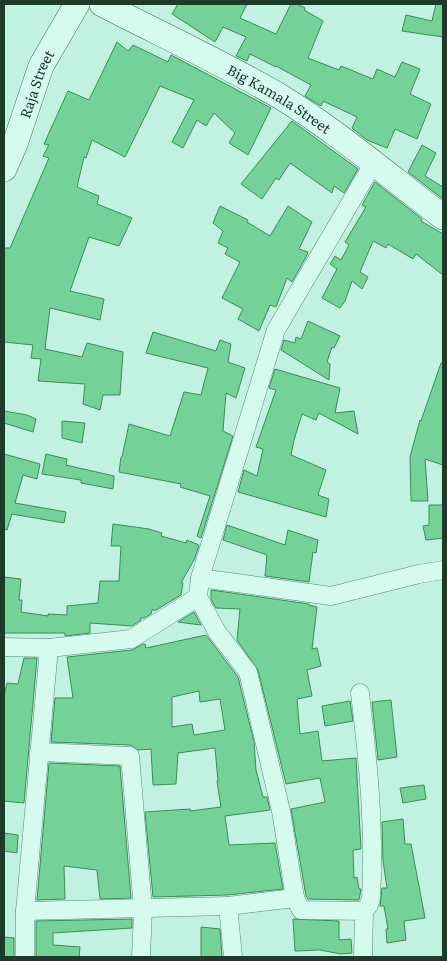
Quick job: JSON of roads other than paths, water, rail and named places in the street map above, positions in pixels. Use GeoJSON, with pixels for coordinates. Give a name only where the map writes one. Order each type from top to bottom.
{"type":"FeatureCollection","features":[{"type":"Feature","properties":{"kind":"main road","name":"Raja Street"},"geometry":{"type":"LineString","coordinates":[[4,169],[9,142],[41,66],[77,4]]}},
{"type":"Feature","properties":{"kind":"main road","name":"Big Kamala Street"},"geometry":{"type":"LineString","coordinates":[[102,4],[219,62],[282,98],[374,164],[443,217]]}},
{"type":"Feature","properties":{"kind":"street"},"geometry":{"type":"LineString","coordinates":[[364,911],[301,910],[295,898],[281,811],[248,672],[217,632],[198,597],[200,578],[276,330],[374,164]]}},
{"type":"Feature","properties":{"kind":"street"},"geometry":{"type":"LineString","coordinates":[[200,578],[332,596],[419,574],[443,570]]}},
{"type":"Feature","properties":{"kind":"street"},"geometry":{"type":"LineString","coordinates":[[4,646],[50,648],[131,639],[198,597]]}},
{"type":"Feature","properties":{"kind":"street"},"geometry":{"type":"LineString","coordinates":[[25,957],[24,911],[50,648]]}},
{"type":"Feature","properties":{"kind":"street"},"geometry":{"type":"LineString","coordinates":[[360,693],[370,782],[373,836],[372,898],[364,911],[363,957]]}},
{"type":"Feature","properties":{"kind":"street"},"geometry":{"type":"LineString","coordinates":[[39,752],[130,756],[143,909],[141,957]]}},
{"type":"Feature","properties":{"kind":"street"},"geometry":{"type":"LineString","coordinates":[[24,911],[228,906],[295,898]]}},
{"type":"Feature","properties":{"kind":"street"},"geometry":{"type":"LineString","coordinates":[[228,906],[232,957]]}}]}
